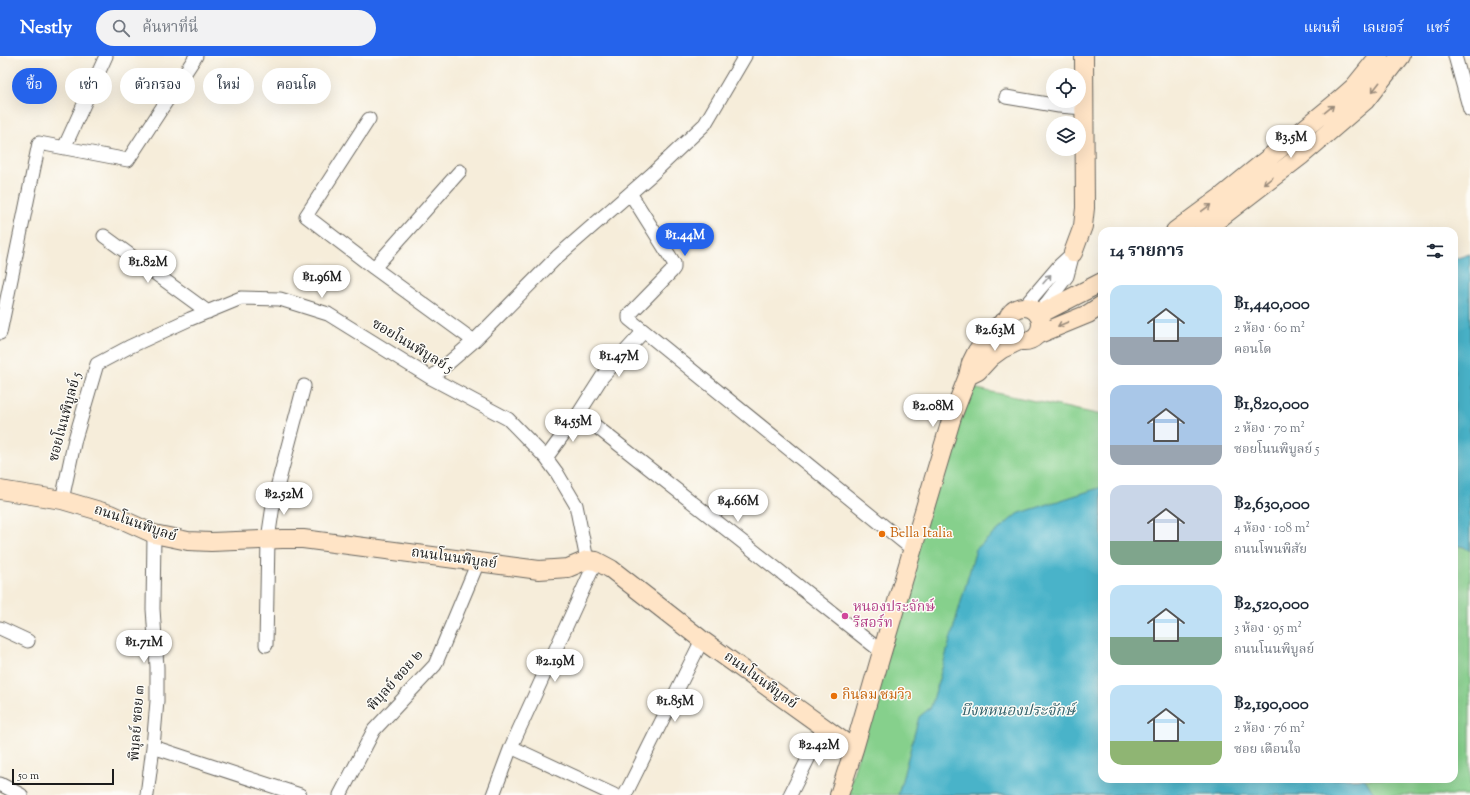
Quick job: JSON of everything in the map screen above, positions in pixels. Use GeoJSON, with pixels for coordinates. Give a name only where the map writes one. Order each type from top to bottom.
{"type":"FeatureCollection","features":[{"type":"Feature","properties":{"kind":"street"},"geometry":{"type":"LineString","coordinates":[[64,148],[106,56]]}},
{"type":"Feature","properties":{"kind":"street"},"geometry":{"type":"LineString","coordinates":[[0,333],[39,143],[128,160],[196,56]]}},
{"type":"Feature","properties":{"kind":"street"},"geometry":{"type":"LineString","coordinates":[[430,378],[474,341],[557,257],[705,124],[745,56]]}},
{"type":"Feature","properties":{"kind":"street"},"geometry":{"type":"LineString","coordinates":[[1084,56],[1084,68]]}},
{"type":"Feature","properties":{"kind":"street"},"geometry":{"type":"LineString","coordinates":[[1180,227],[1221,197],[1337,102],[1354,87],[1379,56]]}},
{"type":"Feature","properties":{"kind":"street"},"geometry":{"type":"LineString","coordinates":[[1209,227],[1302,155],[1365,101],[1400,56]]}},
{"type":"Feature","properties":{"kind":"street"},"geometry":{"type":"LineString","coordinates":[[1455,56],[1470,110]]}},
{"type":"Feature","properties":{"kind":"street"},"geometry":{"type":"LineString","coordinates":[[1006,97],[1046,104]]}},
{"type":"Feature","properties":{"kind":"street"},"geometry":{"type":"LineString","coordinates":[[1031,311],[1067,276],[1083,226],[1085,208],[1084,108]]}},
{"type":"Feature","properties":{"kind":"street"},"geometry":{"type":"LineString","coordinates":[[368,119],[306,216],[474,341]]}},
{"type":"Feature","properties":{"kind":"street"},"geometry":{"type":"LineString","coordinates":[[374,268],[460,171]]}},
{"type":"Feature","properties":{"kind":"street"},"geometry":{"type":"LineString","coordinates":[[630,193],[674,263],[674,268],[629,315],[629,319],[912,549]]}},
{"type":"Feature","properties":{"kind":"street"},"geometry":{"type":"LineString","coordinates":[[104,236],[208,312]]}},
{"type":"Feature","properties":{"kind":"street"},"geometry":{"type":"LineString","coordinates":[[1031,311],[1060,265],[1073,254]]}},
{"type":"Feature","properties":{"kind":"street"},"geometry":{"type":"LineString","coordinates":[[1067,276],[1076,296]]}},
{"type":"Feature","properties":{"kind":"street"},"geometry":{"type":"LineString","coordinates":[[839,795],[952,417],[968,376],[971,363],[986,338],[994,329],[1008,319],[1014,310],[1031,311],[1076,296],[1098,284]]}},
{"type":"Feature","properties":{"kind":"street","name":"ซอยโนนพิบูลย์ 5"},"geometry":{"type":"LineString","coordinates":[[62,500],[75,439],[97,364],[129,347],[241,298],[280,299],[328,314],[430,378],[508,419],[546,458],[558,473],[576,505],[591,561]]}},
{"type":"Feature","properties":{"kind":"street"},"geometry":{"type":"LineString","coordinates":[[968,376],[978,371],[991,357],[1002,349],[1019,341],[1029,341],[1037,335],[1088,314],[1098,308]]}},
{"type":"Feature","properties":{"kind":"street"},"geometry":{"type":"LineString","coordinates":[[1031,311],[1041,322],[1037,335]]}},
{"type":"Feature","properties":{"kind":"street"},"geometry":{"type":"LineString","coordinates":[[1008,319],[1007,326],[1009,332],[1013,338],[1019,341]]}},
{"type":"Feature","properties":{"kind":"street"},"geometry":{"type":"LineString","coordinates":[[546,458],[579,413],[602,377],[644,331]]}},
{"type":"Feature","properties":{"kind":"street"},"geometry":{"type":"LineString","coordinates":[[266,645],[268,539],[280,471],[304,386]]}},
{"type":"Feature","properties":{"kind":"street"},"geometry":{"type":"LineString","coordinates":[[579,413],[882,652]]}},
{"type":"Feature","properties":{"kind":"street","name":"ถนนโนนพิบูลย์"},"geometry":{"type":"LineString","coordinates":[[0,490],[62,500],[110,514],[154,534],[188,541],[203,542],[304,539],[539,570],[568,568],[591,561],[611,569],[702,640],[854,749]]}},
{"type":"Feature","properties":{"kind":"street","name":"พิบุลย์ ซอย ๓"},"geometry":{"type":"LineString","coordinates":[[147,795],[158,701],[153,609],[154,534]]}},
{"type":"Feature","properties":{"kind":"street"},"geometry":{"type":"LineString","coordinates":[[493,795],[511,747],[591,561]]}},
{"type":"Feature","properties":{"kind":"street","name":"พิบุลย์ ซอย ๒"},"geometry":{"type":"LineString","coordinates":[[340,795],[374,730],[435,665],[478,562]]}},
{"type":"Feature","properties":{"kind":"street"},"geometry":{"type":"LineString","coordinates":[[0,628],[28,640]]}},
{"type":"Feature","properties":{"kind":"street"},"geometry":{"type":"LineString","coordinates":[[625,795],[702,640]]}},
{"type":"Feature","properties":{"kind":"street"},"geometry":{"type":"LineString","coordinates":[[790,795],[824,728]]}},
{"type":"Feature","properties":{"kind":"street"},"geometry":{"type":"LineString","coordinates":[[153,747],[300,795]]}},
{"type":"Feature","properties":{"kind":"street"},"geometry":{"type":"LineString","coordinates":[[511,747],[614,795]]}},
{"type":"Feature","properties":{"kind":"street"},"geometry":{"type":"LineString","coordinates":[[0,784],[21,795]]}},
{"type":"Feature","properties":{"kind":"green space"},"geometry":{"type":"Polygon","coordinates":[[[1470,259],[1470,795],[847,795],[963,386],[1098,414],[1098,783],[1458,783],[1458,263],[1470,259]]]}},
{"type":"Feature","properties":{"kind":"water"},"geometry":{"type":"Polygon","coordinates":[[[1470,254],[1470,551],[1464,547],[1458,546],[1458,258],[1470,254]]]}},
{"type":"Feature","properties":{"kind":"water","name":"บึงหหนองประจักษ์"},"geometry":{"type":"Polygon","coordinates":[[[1098,488],[1098,783],[1368,783],[1375,795],[898,795],[919,717],[931,707],[976,549],[1017,514],[1098,488]]]}},
{"type":"Feature","properties":{"kind":"place","name":"Bella Italia"},"geometry":{"type":"Point","coordinates":[882,534]}},
{"type":"Feature","properties":{"kind":"place","name":"หนองประจักษ์ รีสอร์ท"},"geometry":{"type":"Point","coordinates":[845,616]}},
{"type":"Feature","properties":{"kind":"place","name":"กินลม ชมวิว"},"geometry":{"type":"Point","coordinates":[834,696]}}]}
